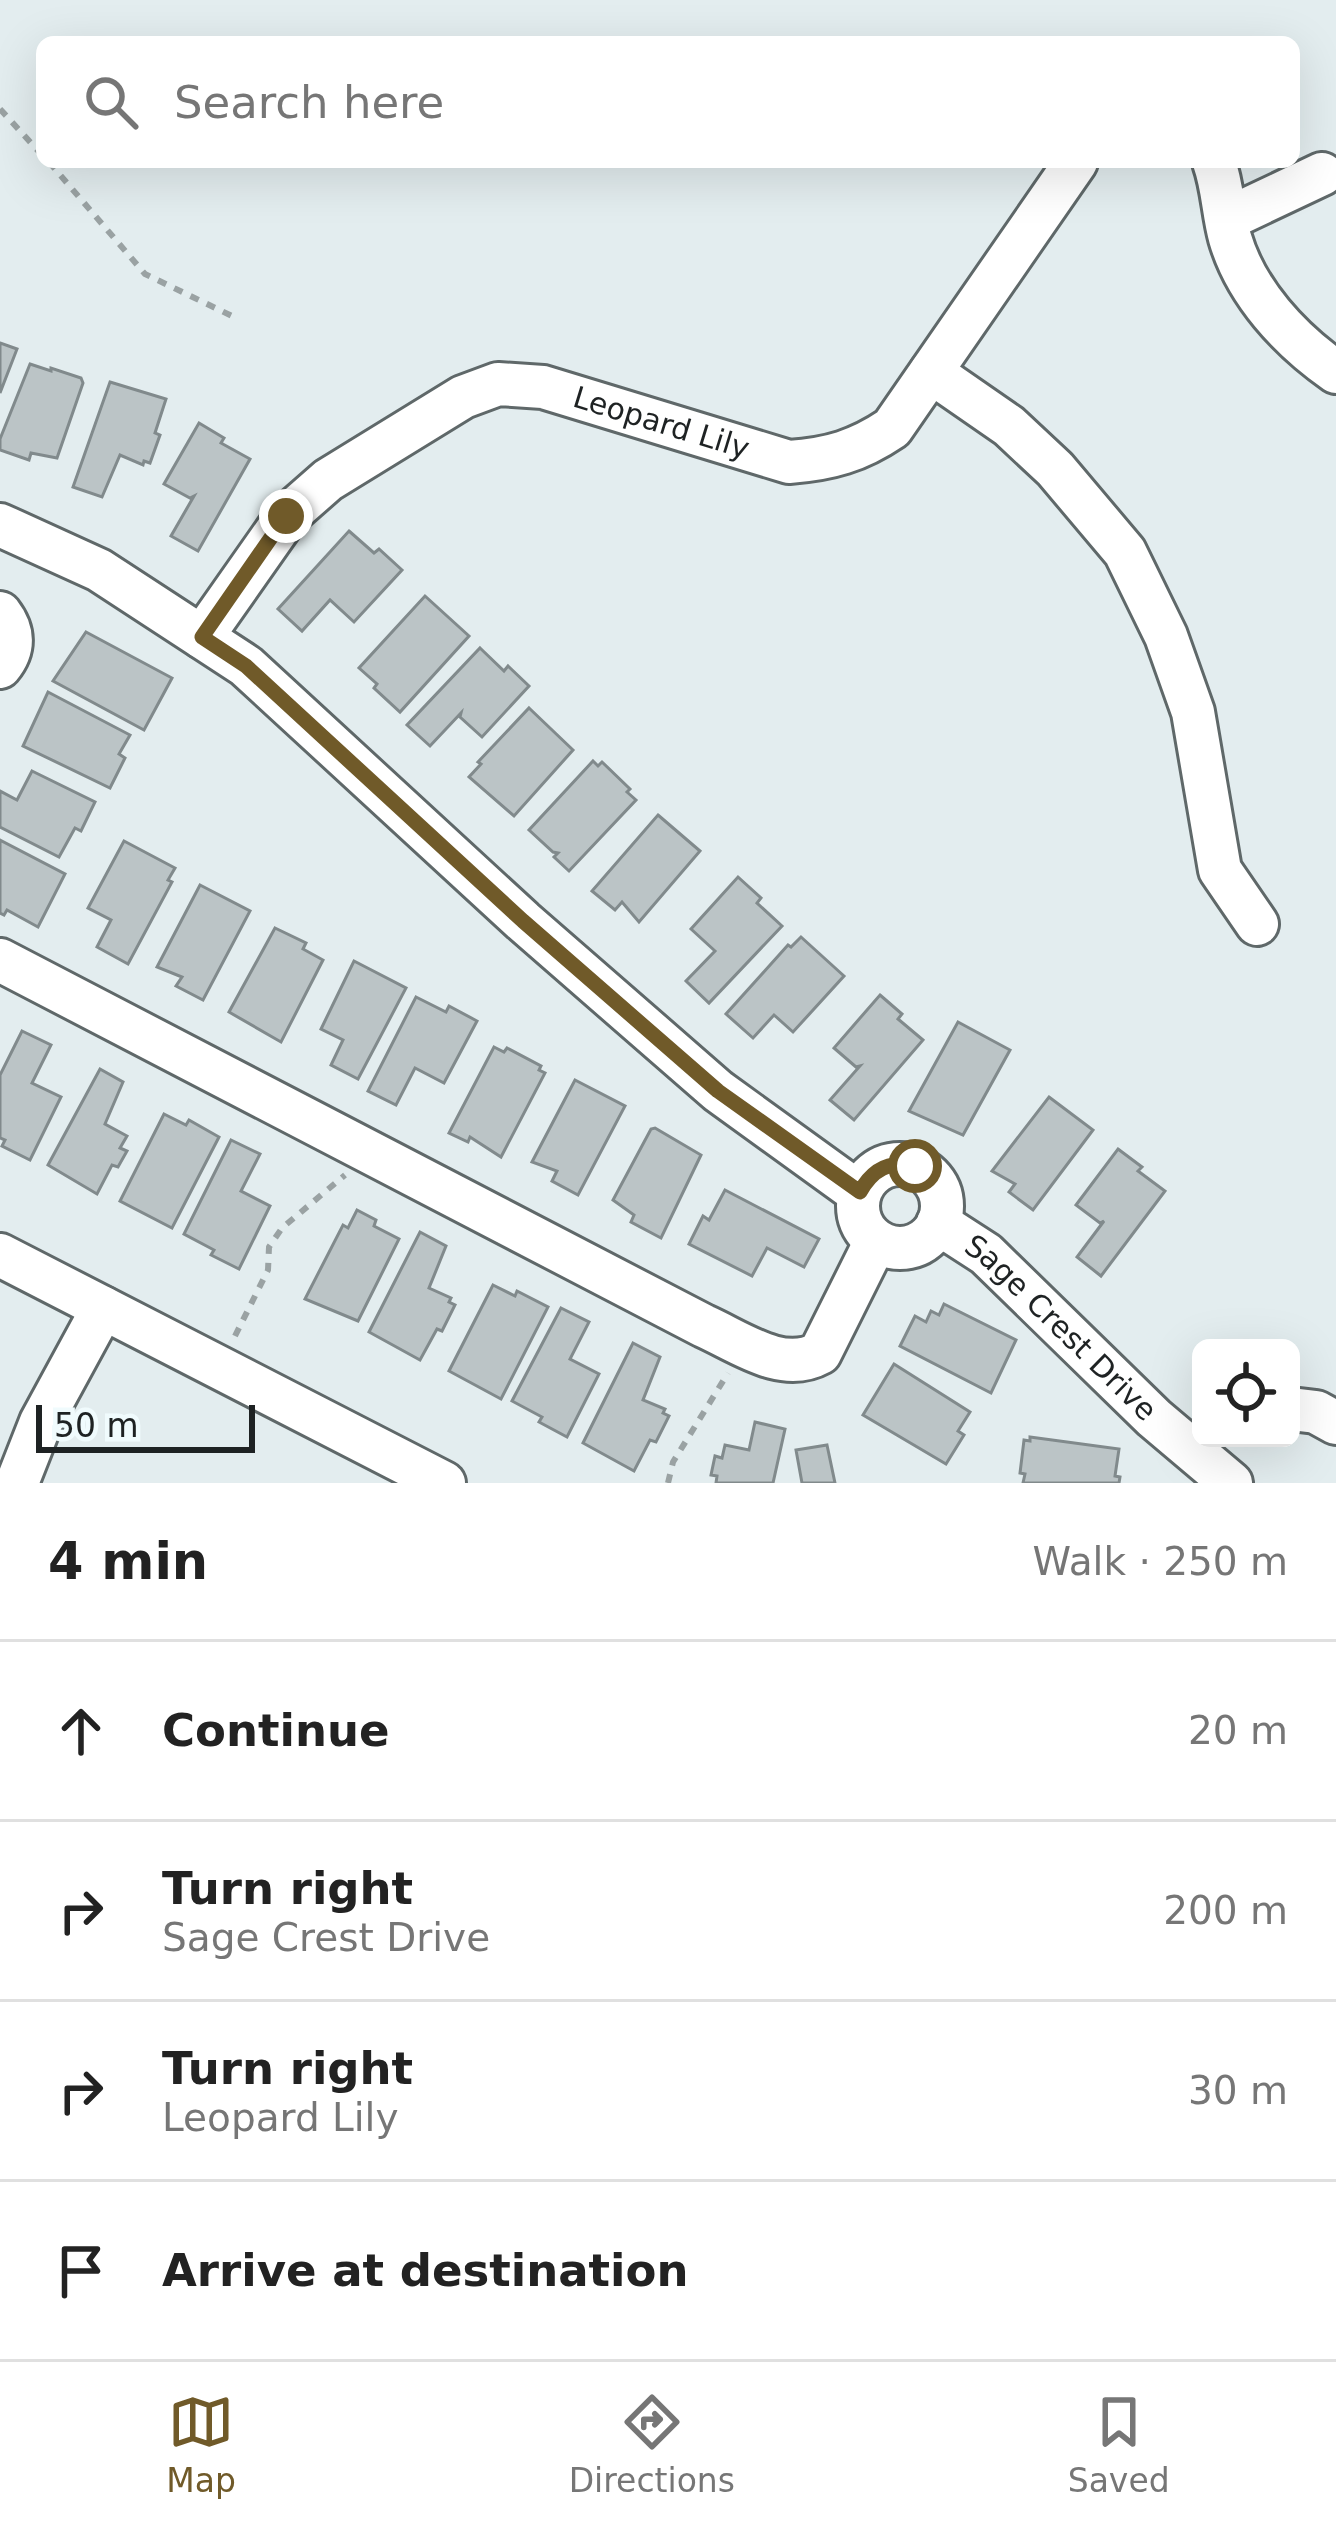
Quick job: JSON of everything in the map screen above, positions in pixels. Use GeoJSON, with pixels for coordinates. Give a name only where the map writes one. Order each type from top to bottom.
{"type":"FeatureCollection","features":[{"type":"Feature","properties":{"kind":"street","name":"Leopard Lily"},"geometry":{"type":"LineString","coordinates":[[202,637],[286,516],[314,492],[463,397],[498,384],[543,387],[789,462],[827,460],[861,449],[892,428],[1072,168]]}},
{"type":"Feature","properties":{"kind":"street"},"geometry":{"type":"LineString","coordinates":[[1215,168],[1231,239],[1254,290],[1303,349],[1336,372]]}},
{"type":"Feature","properties":{"kind":"street"},"geometry":{"type":"LineString","coordinates":[[1227,220],[1322,174]]}},
{"type":"Feature","properties":{"kind":"street"},"geometry":{"type":"LineString","coordinates":[[931,372],[1009,425],[1125,552],[1166,636],[1193,712],[1220,870],[1257,924]]}},
{"type":"Feature","properties":{"kind":"street"},"geometry":{"type":"LineString","coordinates":[[0,525],[99,570],[246,666],[523,921],[718,1091],[860,1192]]}},
{"type":"Feature","properties":{"kind":"street"},"geometry":{"type":"LineString","coordinates":[[0,613],[12,637],[0,668]]}},
{"type":"Feature","properties":{"kind":"street"},"geometry":{"type":"LineString","coordinates":[[0,960],[780,1361],[820,1353],[876,1240]]}},
{"type":"Feature","properties":{"kind":"street"},"geometry":{"type":"LineString","coordinates":[[902,1163],[915,1166],[927,1173],[941,1196],[938,1223],[931,1234],[910,1246],[899,1248],[876,1240],[860,1220],[860,1192],[876,1171],[902,1163]]}},
{"type":"Feature","properties":{"kind":"street","name":"Sage Crest Drive"},"geometry":{"type":"LineString","coordinates":[[938,1223],[986,1254],[1216,1467]]}},
{"type":"Feature","properties":{"kind":"street"},"geometry":{"type":"LineString","coordinates":[[0,1255],[444,1483]]}},
{"type":"Feature","properties":{"kind":"street"},"geometry":{"type":"LineString","coordinates":[[17,1483],[40,1422],[103,1308]]}},
{"type":"Feature","properties":{"kind":"street"},"geometry":{"type":"LineString","coordinates":[[1300,1410],[1336,1423]]}},
{"type":"Feature","properties":{"kind":"path"},"geometry":{"type":"LineString","coordinates":[[0,109],[36,148]]}},
{"type":"Feature","properties":{"kind":"path"},"geometry":{"type":"LineString","coordinates":[[54,168],[145,274],[232,316]]}},
{"type":"Feature","properties":{"kind":"path"},"geometry":{"type":"LineString","coordinates":[[220,1368],[268,1270],[269,1246],[282,1228],[370,1152]]}},
{"type":"Feature","properties":{"kind":"path"},"geometry":{"type":"LineString","coordinates":[[668,1483],[673,1462],[745,1344]]}},
{"type":"Feature","properties":{"kind":"building"},"geometry":{"type":"Polygon","coordinates":[[[0,343],[17,349],[0,393],[0,343]]]}},
{"type":"Feature","properties":{"kind":"building"},"geometry":{"type":"Polygon","coordinates":[[[30,364],[81,378],[83,383],[57,458],[31,453],[29,460],[0,450],[0,439],[30,364]]]}},
{"type":"Feature","properties":{"kind":"building"},"geometry":{"type":"Polygon","coordinates":[[[110,382],[166,399],[150,463],[143,465],[120,455],[102,497],[73,487],[110,382]]]}},
{"type":"Feature","properties":{"kind":"building"},"geometry":{"type":"Polygon","coordinates":[[[199,423],[224,438],[221,443],[250,459],[198,551],[171,536],[194,496],[164,484],[199,423]]]}},
{"type":"Feature","properties":{"kind":"building"},"geometry":{"type":"Polygon","coordinates":[[[349,531],[402,570],[354,622],[330,600],[302,631],[278,609],[349,531]]]}},
{"type":"Feature","properties":{"kind":"building"},"geometry":{"type":"Polygon","coordinates":[[[425,596],[469,636],[400,712],[359,668],[425,596]]]}},
{"type":"Feature","properties":{"kind":"building"},"geometry":{"type":"Polygon","coordinates":[[[86,632],[172,678],[144,730],[53,681],[86,632]]]}},
{"type":"Feature","properties":{"kind":"building"},"geometry":{"type":"Polygon","coordinates":[[[480,648],[529,686],[482,737],[461,713],[430,746],[407,725],[480,648]]]}},
{"type":"Feature","properties":{"kind":"building"},"geometry":{"type":"Polygon","coordinates":[[[48,692],[130,735],[110,788],[23,746],[48,692]]]}},
{"type":"Feature","properties":{"kind":"building"},"geometry":{"type":"Polygon","coordinates":[[[529,708],[573,750],[514,816],[469,777],[529,708]]]}},
{"type":"Feature","properties":{"kind":"building"},"geometry":{"type":"Polygon","coordinates":[[[593,761],[598,766],[602,762],[636,800],[569,871],[554,857],[558,853],[529,830],[593,761]]]}},
{"type":"Feature","properties":{"kind":"building"},"geometry":{"type":"Polygon","coordinates":[[[32,771],[95,802],[81,831],[75,828],[59,857],[0,827],[0,791],[17,800],[32,771]]]}},
{"type":"Feature","properties":{"kind":"building"},"geometry":{"type":"Polygon","coordinates":[[[658,815],[700,851],[639,922],[622,902],[615,910],[592,891],[658,815]]]}},
{"type":"Feature","properties":{"kind":"building"},"geometry":{"type":"Polygon","coordinates":[[[0,840],[65,874],[38,927],[7,910],[0,913],[0,840]]]}},
{"type":"Feature","properties":{"kind":"building"},"geometry":{"type":"Polygon","coordinates":[[[124,841],[175,868],[128,964],[97,947],[111,920],[88,908],[124,841]]]}},
{"type":"Feature","properties":{"kind":"building"},"geometry":{"type":"Polygon","coordinates":[[[738,877],[782,926],[709,1003],[686,981],[715,951],[691,929],[738,877]]]}},
{"type":"Feature","properties":{"kind":"building"},"geometry":{"type":"Polygon","coordinates":[[[200,885],[250,911],[203,1000],[176,986],[182,977],[157,967],[200,885]]]}},
{"type":"Feature","properties":{"kind":"building"},"geometry":{"type":"Polygon","coordinates":[[[275,928],[306,943],[303,949],[323,960],[281,1042],[229,1012],[275,928]]]}},
{"type":"Feature","properties":{"kind":"building"},"geometry":{"type":"Polygon","coordinates":[[[801,937],[844,976],[793,1032],[774,1015],[753,1038],[726,1014],[788,945],[801,937]]]}},
{"type":"Feature","properties":{"kind":"building"},"geometry":{"type":"Polygon","coordinates":[[[354,961],[406,988],[358,1079],[331,1065],[343,1040],[321,1029],[354,961]]]}},
{"type":"Feature","properties":{"kind":"building"},"geometry":{"type":"Polygon","coordinates":[[[880,995],[923,1040],[854,1120],[830,1100],[860,1066],[834,1048],[880,995]]]}},
{"type":"Feature","properties":{"kind":"building"},"geometry":{"type":"Polygon","coordinates":[[[416,997],[446,1012],[449,1006],[477,1021],[444,1083],[415,1068],[396,1105],[368,1091],[416,997]]]}},
{"type":"Feature","properties":{"kind":"building"},"geometry":{"type":"Polygon","coordinates":[[[958,1022],[1010,1050],[963,1135],[909,1111],[958,1022]]]}},
{"type":"Feature","properties":{"kind":"building"},"geometry":{"type":"Polygon","coordinates":[[[22,1031],[51,1045],[32,1083],[61,1097],[30,1160],[2,1146],[5,1140],[0,1138],[0,1075],[22,1031]]]}},
{"type":"Feature","properties":{"kind":"building"},"geometry":{"type":"Polygon","coordinates":[[[494,1047],[504,1052],[507,1048],[541,1066],[539,1070],[545,1073],[501,1157],[470,1137],[468,1142],[449,1133],[494,1047]]]}},
{"type":"Feature","properties":{"kind":"building"},"geometry":{"type":"Polygon","coordinates":[[[100,1069],[123,1082],[105,1124],[127,1136],[120,1148],[127,1151],[118,1167],[112,1165],[97,1194],[48,1165],[100,1069]]]}},
{"type":"Feature","properties":{"kind":"building"},"geometry":{"type":"Polygon","coordinates":[[[575,1080],[625,1106],[578,1195],[552,1181],[557,1171],[532,1162],[575,1080]]]}},
{"type":"Feature","properties":{"kind":"building"},"geometry":{"type":"Polygon","coordinates":[[[1049,1097],[1093,1130],[1033,1210],[1009,1192],[1015,1184],[992,1171],[1049,1097]]]}},
{"type":"Feature","properties":{"kind":"building"},"geometry":{"type":"Polygon","coordinates":[[[164,1114],[186,1125],[189,1120],[219,1137],[172,1228],[120,1201],[164,1114]]]}},
{"type":"Feature","properties":{"kind":"building"},"geometry":{"type":"Polygon","coordinates":[[[655,1128],[701,1155],[661,1238],[631,1222],[634,1215],[613,1200],[655,1128]]]}},
{"type":"Feature","properties":{"kind":"building"},"geometry":{"type":"Polygon","coordinates":[[[231,1140],[260,1154],[241,1191],[270,1206],[239,1269],[184,1234],[231,1140]]]}},
{"type":"Feature","properties":{"kind":"building"},"geometry":{"type":"Polygon","coordinates":[[[1118,1149],[1165,1191],[1101,1276],[1077,1257],[1104,1221],[1100,1223],[1076,1205],[1118,1149]]]}},
{"type":"Feature","properties":{"kind":"building"},"geometry":{"type":"Polygon","coordinates":[[[725,1190],[819,1239],[804,1267],[767,1248],[752,1276],[689,1244],[703,1216],[709,1220],[725,1190]]]}},
{"type":"Feature","properties":{"kind":"building"},"geometry":{"type":"Polygon","coordinates":[[[357,1210],[399,1239],[358,1321],[305,1299],[343,1225],[348,1228],[357,1210]]]}},
{"type":"Feature","properties":{"kind":"building"},"geometry":{"type":"Polygon","coordinates":[[[420,1232],[446,1246],[429,1288],[451,1298],[449,1302],[455,1305],[420,1360],[369,1332],[420,1232]]]}},
{"type":"Feature","properties":{"kind":"building"},"geometry":{"type":"Polygon","coordinates":[[[493,1285],[548,1307],[501,1399],[449,1371],[493,1285]]]}},
{"type":"Feature","properties":{"kind":"building"},"geometry":{"type":"Polygon","coordinates":[[[944,1304],[1016,1340],[991,1393],[900,1346],[915,1316],[926,1322],[931,1311],[939,1315],[944,1304]]]}},
{"type":"Feature","properties":{"kind":"building"},"geometry":{"type":"Polygon","coordinates":[[[561,1308],[589,1322],[570,1359],[599,1374],[567,1437],[512,1401],[561,1308]]]}},
{"type":"Feature","properties":{"kind":"building"},"geometry":{"type":"Polygon","coordinates":[[[633,1343],[660,1357],[643,1400],[665,1409],[663,1413],[669,1416],[634,1471],[583,1443],[633,1343]]]}},
{"type":"Feature","properties":{"kind":"building"},"geometry":{"type":"Polygon","coordinates":[[[894,1364],[970,1412],[958,1431],[964,1435],[946,1464],[863,1415],[894,1364]]]}},
{"type":"Feature","properties":{"kind":"building"},"geometry":{"type":"Polygon","coordinates":[[[755,1422],[785,1429],[773,1483],[716,1483],[717,1476],[711,1475],[715,1456],[722,1458],[725,1445],[749,1450],[755,1422]]]}},
{"type":"Feature","properties":{"kind":"building"},"geometry":{"type":"Polygon","coordinates":[[[1024,1440],[1119,1449],[1115,1476],[1120,1477],[1119,1483],[1023,1483],[1024,1440]]]}},
{"type":"Feature","properties":{"kind":"building"},"geometry":{"type":"Polygon","coordinates":[[[827,1445],[835,1483],[802,1483],[796,1450],[827,1445]]]}},
{"type":"Feature","properties":{"kind":"route"},"geometry":{"type":"LineString","coordinates":[[286,516],[202,637],[246,666],[523,921],[718,1091],[860,1192],[866,1180],[888,1165],[915,1166]]}}]}
